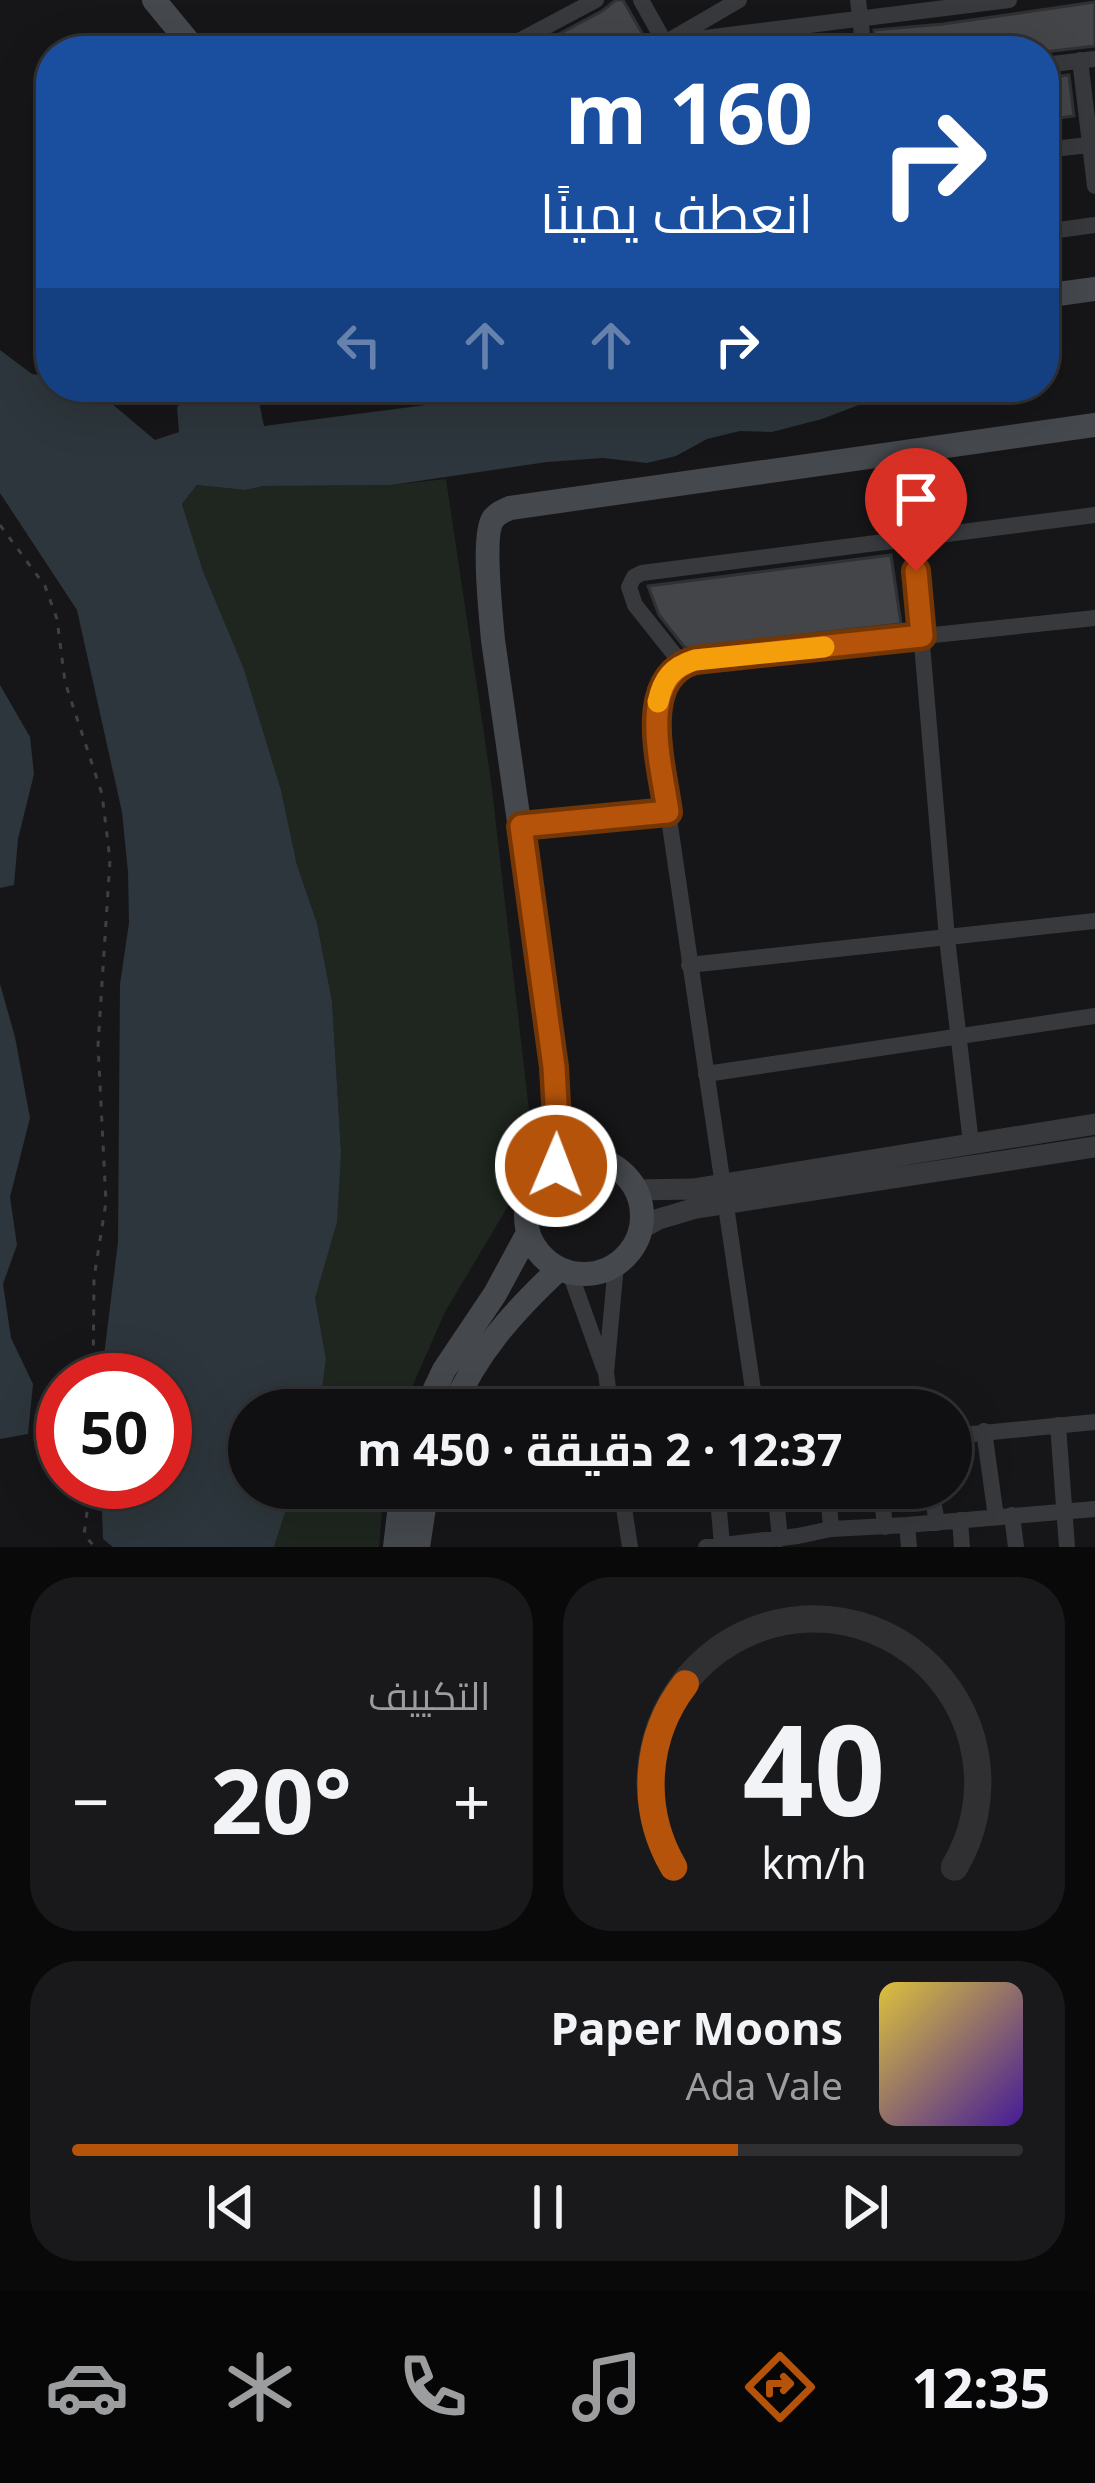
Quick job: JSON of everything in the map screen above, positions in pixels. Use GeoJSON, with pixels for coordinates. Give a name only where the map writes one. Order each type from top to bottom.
{"type":"FeatureCollection","features":[{"type":"Feature","properties":{"kind":"main road"},"geometry":{"type":"LineString","coordinates":[[154,0],[184,36]]}},
{"type":"Feature","properties":{"kind":"main road"},"geometry":{"type":"LineString","coordinates":[[1059,294],[1095,290]]}},
{"type":"Feature","properties":{"kind":"main road"},"geometry":{"type":"LineString","coordinates":[[556,1166],[554,1067],[493,640],[488,535],[492,520],[503,511],[543,503],[1095,425]]}},
{"type":"Feature","properties":{"kind":"main road"},"geometry":{"type":"LineString","coordinates":[[577,1159],[603,1161],[636,1190],[643,1215],[641,1228],[637,1242],[616,1265],[594,1274],[564,1271],[535,1248],[526,1218],[532,1189],[556,1166],[577,1159]]}},
{"type":"Feature","properties":{"kind":"main road"},"geometry":{"type":"LineString","coordinates":[[435,1389],[528,1233]]}},
{"type":"Feature","properties":{"kind":"main road"},"geometry":{"type":"LineString","coordinates":[[463,1389],[513,1312],[564,1271]]}},
{"type":"Feature","properties":{"kind":"main road"},"geometry":{"type":"LineString","coordinates":[[395,1547],[400,1509]]}},
{"type":"Feature","properties":{"kind":"main road"},"geometry":{"type":"LineString","coordinates":[[418,1547],[424,1509]]}},
{"type":"Feature","properties":{"kind":"street"},"geometry":{"type":"LineString","coordinates":[[528,36],[596,0]]}},
{"type":"Feature","properties":{"kind":"street"},"geometry":{"type":"LineString","coordinates":[[641,0],[656,36]]}},
{"type":"Feature","properties":{"kind":"street"},"geometry":{"type":"LineString","coordinates":[[678,36],[739,0]]}},
{"type":"Feature","properties":{"kind":"street"},"geometry":{"type":"LineString","coordinates":[[718,36],[859,9],[1009,0]]}},
{"type":"Feature","properties":{"kind":"street"},"geometry":{"type":"LineString","coordinates":[[1088,60],[1089,145],[1095,186]]}},
{"type":"Feature","properties":{"kind":"street"},"geometry":{"type":"LineString","coordinates":[[1059,149],[1089,145]]}},
{"type":"Feature","properties":{"kind":"street"},"geometry":{"type":"LineString","coordinates":[[1059,230],[1095,225]]}},
{"type":"Feature","properties":{"kind":"street"},"geometry":{"type":"LineString","coordinates":[[682,664],[634,605],[628,587],[634,577],[654,570],[1095,515]]}},
{"type":"Feature","properties":{"kind":"street"},"geometry":{"type":"LineString","coordinates":[[913,538],[947,938],[970,1143]]}},
{"type":"Feature","properties":{"kind":"street"},"geometry":{"type":"LineString","coordinates":[[753,1389],[668,812],[656,711],[666,679],[682,664],[695,660],[1095,618]]}},
{"type":"Feature","properties":{"kind":"street"},"geometry":{"type":"LineString","coordinates":[[521,826],[668,812]]}},
{"type":"Feature","properties":{"kind":"street"},"geometry":{"type":"LineString","coordinates":[[689,965],[1095,921]]}},
{"type":"Feature","properties":{"kind":"street"},"geometry":{"type":"LineString","coordinates":[[706,1074],[1095,1016]]}},
{"type":"Feature","properties":{"kind":"street"},"geometry":{"type":"LineString","coordinates":[[641,1228],[724,1194],[970,1143],[1095,1124]]}},
{"type":"Feature","properties":{"kind":"street"},"geometry":{"type":"LineString","coordinates":[[636,1190],[724,1194],[1095,1147]]}},
{"type":"Feature","properties":{"kind":"street"},"geometry":{"type":"LineString","coordinates":[[608,1389],[616,1265]]}},
{"type":"Feature","properties":{"kind":"street"},"geometry":{"type":"LineString","coordinates":[[564,1271],[606,1373]]}},
{"type":"Feature","properties":{"kind":"street"},"geometry":{"type":"LineString","coordinates":[[972,1433],[1095,1422]]}},
{"type":"Feature","properties":{"kind":"street"},"geometry":{"type":"LineString","coordinates":[[1058,1425],[1066,1547]]}},
{"type":"Feature","properties":{"kind":"street"},"geometry":{"type":"LineString","coordinates":[[984,1431],[1016,1547]]}},
{"type":"Feature","properties":{"kind":"street"},"geometry":{"type":"LineString","coordinates":[[624,1509],[630,1547]]}},
{"type":"Feature","properties":{"kind":"street"},"geometry":{"type":"LineString","coordinates":[[716,1509],[714,1546],[793,1541],[831,1529],[852,1538],[885,1527],[1095,1509]]}},
{"type":"Feature","properties":{"kind":"street"},"geometry":{"type":"LineString","coordinates":[[782,1509],[793,1541]]}},
{"type":"Feature","properties":{"kind":"street"},"geometry":{"type":"LineString","coordinates":[[829,1509],[831,1529]]}},
{"type":"Feature","properties":{"kind":"street"},"geometry":{"type":"LineString","coordinates":[[883,1509],[885,1527]]}},
{"type":"Feature","properties":{"kind":"street"},"geometry":{"type":"LineString","coordinates":[[935,1509],[937,1523]]}},
{"type":"Feature","properties":{"kind":"street"},"geometry":{"type":"LineString","coordinates":[[960,1520],[962,1547]]}},
{"type":"Feature","properties":{"kind":"street"},"geometry":{"type":"LineString","coordinates":[[907,1526],[909,1547]]}},
{"type":"Feature","properties":{"kind":"path"},"geometry":{"type":"LineString","coordinates":[[0,525],[45,586],[57,620],[65,682],[102,794],[110,860],[98,1046],[106,1202],[94,1278],[93,1353]]}},
{"type":"Feature","properties":{"kind":"path"},"geometry":{"type":"LineString","coordinates":[[87,1509],[84,1535],[95,1547]]}},
{"type":"Feature","properties":{"kind":"shaded area"},"geometry":{"type":"Polygon","coordinates":[[[0,350],[36,375],[36,402],[110,402],[155,440],[179,432],[177,407],[183,402],[259,402],[264,426],[449,402],[866,402],[772,432],[740,431],[707,439],[676,456],[647,463],[603,458],[547,462],[391,485],[245,490],[197,485],[182,504],[203,571],[244,669],[281,790],[297,865],[317,923],[332,1001],[341,1152],[337,1222],[315,1298],[326,1359],[322,1389],[228,1389],[228,1509],[286,1509],[274,1547],[113,1547],[103,1539],[102,1509],[192,1509],[192,1353],[104,1353],[118,1242],[120,984],[129,923],[128,872],[122,812],[77,610],[0,493],[0,350]]]}},
{"type":"Feature","properties":{"kind":"shaded area"},"geometry":{"type":"Polygon","coordinates":[[[446,479],[491,781],[532,1136],[523,1181],[445,1312],[411,1389],[322,1389],[326,1359],[315,1298],[341,1152],[332,1001],[317,923],[297,865],[281,790],[244,669],[203,571],[182,504],[197,485],[245,490],[446,479]]]}},
{"type":"Feature","properties":{"kind":"shaded area"},"geometry":{"type":"Polygon","coordinates":[[[0,685],[30,737],[34,774],[18,839],[14,885],[0,888],[0,685]]]}},
{"type":"Feature","properties":{"kind":"shaded area"},"geometry":{"type":"Polygon","coordinates":[[[0,984],[30,1118],[10,1197],[17,1245],[3,1284],[11,1338],[33,1384],[28,1434],[0,1439],[0,984]]]}},
{"type":"Feature","properties":{"kind":"shaded area"},"geometry":{"type":"Polygon","coordinates":[[[286,1509],[382,1509],[379,1547],[274,1547],[286,1509]]]}},
{"type":"Feature","properties":{"kind":"building"},"geometry":{"type":"Polygon","coordinates":[[[623,0],[644,36],[555,36],[623,0]]]}},
{"type":"Feature","properties":{"kind":"building"},"geometry":{"type":"Polygon","coordinates":[[[1095,2],[1095,46],[1059,50],[1059,36],[875,36],[874,30],[1095,2]]]}},
{"type":"Feature","properties":{"kind":"building"},"geometry":{"type":"Polygon","coordinates":[[[1069,75],[1074,116],[1059,118],[1059,76],[1069,75]]]}},
{"type":"Feature","properties":{"kind":"building"},"geometry":{"type":"Polygon","coordinates":[[[891,555],[901,624],[685,648],[659,615],[648,586],[891,555]]]}},
{"type":"Feature","properties":{"kind":"slow traffic"},"geometry":{"type":"LineString","coordinates":[[658,702],[666,679],[682,664],[824,647]]}},
{"type":"Feature","properties":{"kind":"route"},"geometry":{"type":"LineString","coordinates":[[556,1166],[554,1067],[521,826],[668,812],[656,711],[661,689],[673,670],[695,660],[922,636],[916,571]]}}]}
